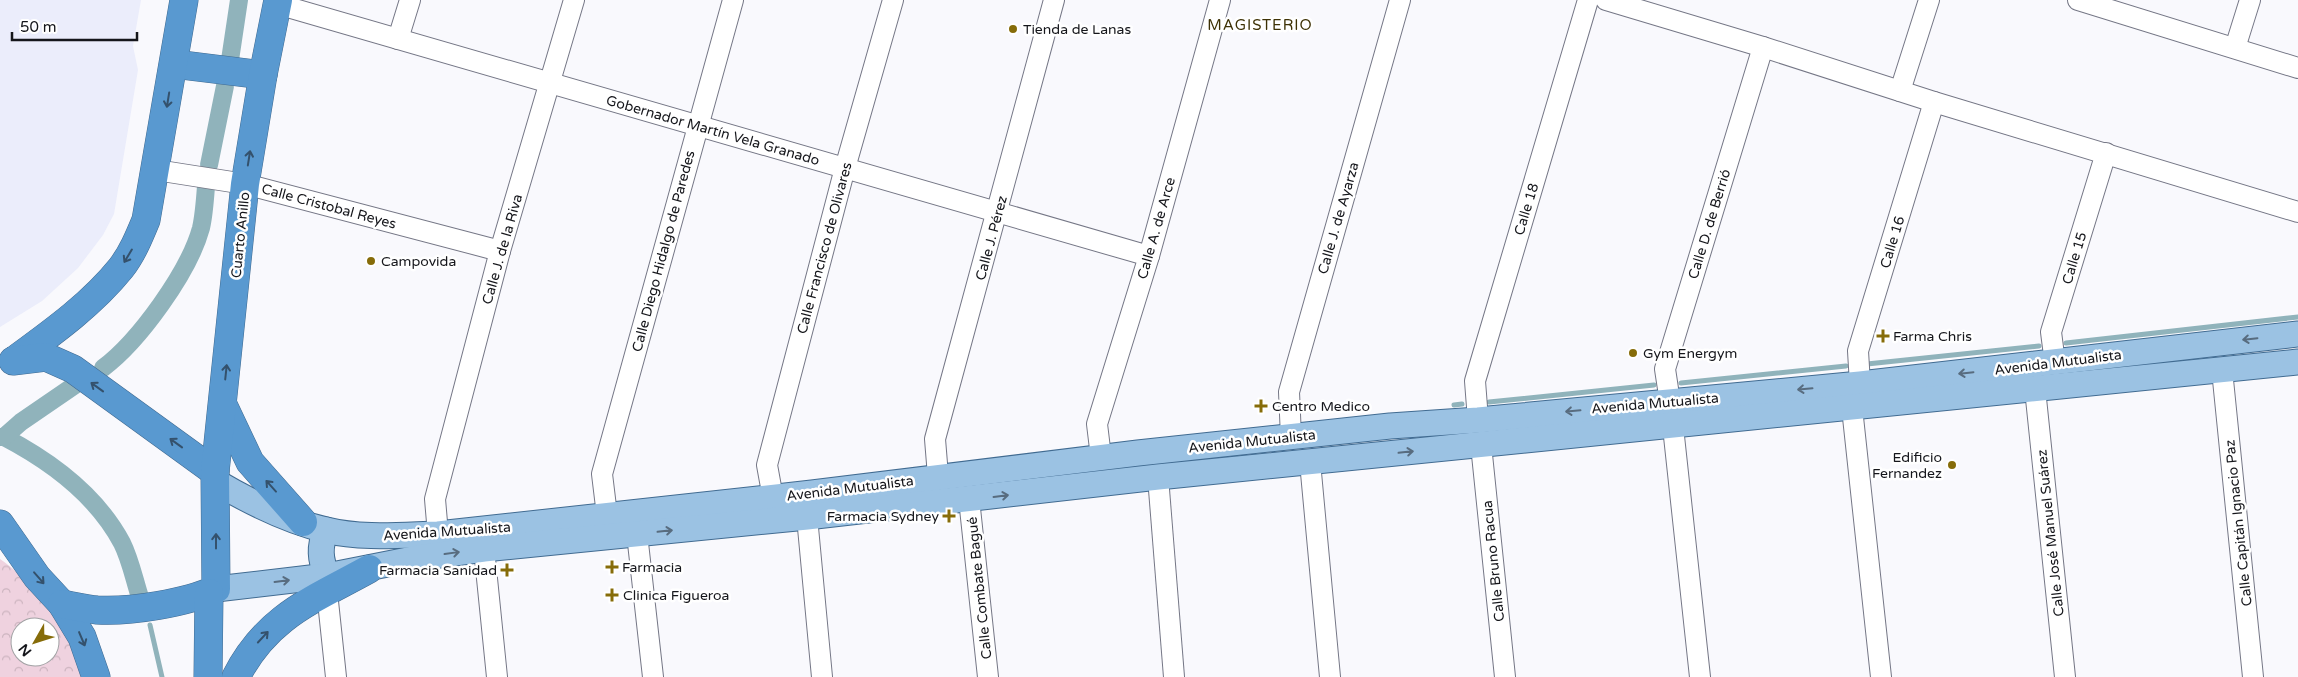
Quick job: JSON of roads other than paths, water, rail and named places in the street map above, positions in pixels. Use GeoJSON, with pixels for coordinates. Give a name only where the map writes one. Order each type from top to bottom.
{"type":"FeatureCollection","features":[{"type":"Feature","properties":{"kind":"highway"},"geometry":{"type":"LineString","coordinates":[[5,365],[61,325],[100,291],[122,267],[146,220],[184,0]]}},
{"type":"Feature","properties":{"kind":"highway","name":"Cuarto Anillo"},"geometry":{"type":"LineString","coordinates":[[208,677],[216,477],[235,183],[252,74],[277,2]]}},
{"type":"Feature","properties":{"kind":"highway"},"geometry":{"type":"LineString","coordinates":[[174,64],[252,74]]}},
{"type":"Feature","properties":{"kind":"highway"},"geometry":{"type":"LineString","coordinates":[[5,365],[46,357],[73,369],[216,477]]}},
{"type":"Feature","properties":{"kind":"highway"},"geometry":{"type":"LineString","coordinates":[[222,404],[250,462],[315,526]]}},
{"type":"Feature","properties":{"kind":"highway"},"geometry":{"type":"LineString","coordinates":[[0,524],[8,544],[62,604],[82,638],[96,677]]}},
{"type":"Feature","properties":{"kind":"highway"},"geometry":{"type":"LineString","coordinates":[[236,677],[256,646],[276,623],[327,584],[370,569]]}},
{"type":"Feature","properties":{"kind":"highway"},"geometry":{"type":"LineString","coordinates":[[62,604],[96,610],[127,610],[158,605],[212,591]]}},
{"type":"Feature","properties":{"kind":"main road","name":"Avenida Mutualista"},"geometry":{"type":"LineString","coordinates":[[216,477],[248,501],[315,526],[378,536],[438,534],[773,498],[1101,457],[1390,426],[1478,420],[1860,384],[2298,334]]}},
{"type":"Feature","properties":{"kind":"main road","name":"Avenida Mutualista"},"geometry":{"type":"LineString","coordinates":[[370,569],[418,558],[484,549],[806,517],[1158,477],[2298,362]]}},
{"type":"Feature","properties":{"kind":"main road"},"geometry":{"type":"LineString","coordinates":[[1310,462],[1313,454],[1322,448],[1376,440],[1390,426]]}},
{"type":"Feature","properties":{"kind":"main road"},"geometry":{"type":"LineString","coordinates":[[1203,473],[1211,463],[1217,461],[1270,458],[1280,452],[1291,437]]}},
{"type":"Feature","properties":{"kind":"main road"},"geometry":{"type":"LineString","coordinates":[[212,591],[327,584],[320,553],[322,541],[315,526]]}},
{"type":"Feature","properties":{"kind":"street"},"geometry":{"type":"LineString","coordinates":[[398,39],[410,0]]}},
{"type":"Feature","properties":{"kind":"street","name":"Calle J. de la Riva"},"geometry":{"type":"LineString","coordinates":[[438,534],[435,499],[500,251],[574,0]]}},
{"type":"Feature","properties":{"kind":"street","name":"Calle Diego Hidalgo de Paredes"},"geometry":{"type":"LineString","coordinates":[[607,515],[602,474],[733,0]]}},
{"type":"Feature","properties":{"kind":"street","name":"Calle Francisco de Olivares"},"geometry":{"type":"LineString","coordinates":[[773,498],[767,465],[845,168],[893,0]]}},
{"type":"Feature","properties":{"kind":"street","name":"Calle J. Pérez"},"geometry":{"type":"LineString","coordinates":[[938,476],[935,439],[1054,0]]}},
{"type":"Feature","properties":{"kind":"street","name":"Calle A. de Arce"},"geometry":{"type":"LineString","coordinates":[[1101,457],[1097,424],[1149,256],[1220,0]]}},
{"type":"Feature","properties":{"kind":"street","name":"Calle J. de Ayarza"},"geometry":{"type":"LineString","coordinates":[[1291,437],[1289,392],[1400,0]]}},
{"type":"Feature","properties":{"kind":"street","name":"Calle 18"},"geometry":{"type":"LineString","coordinates":[[1478,420],[1475,381],[1588,0]]}},
{"type":"Feature","properties":{"kind":"street"},"geometry":{"type":"LineString","coordinates":[[1606,0],[2298,212]]}},
{"type":"Feature","properties":{"kind":"street"},"geometry":{"type":"LineString","coordinates":[[1900,91],[1929,0]]}},
{"type":"Feature","properties":{"kind":"street"},"geometry":{"type":"LineString","coordinates":[[2236,48],[2250,0]]}},
{"type":"Feature","properties":{"kind":"street"},"geometry":{"type":"LineString","coordinates":[[2085,1],[2298,68]]}},
{"type":"Feature","properties":{"kind":"street","name":"Gobernador Martín Vela Granado"},"geometry":{"type":"LineString","coordinates":[[277,2],[398,39],[1149,256]]}},
{"type":"Feature","properties":{"kind":"street","name":"Calle D. de Berrió"},"geometry":{"type":"LineString","coordinates":[[1670,402],[1665,369],[1763,47]]}},
{"type":"Feature","properties":{"kind":"street","name":"Calle 16"},"geometry":{"type":"LineString","coordinates":[[1860,384],[1858,351],[1934,102]]}},
{"type":"Feature","properties":{"kind":"street","name":"Calle 15"},"geometry":{"type":"LineString","coordinates":[[2055,363],[2051,332],[2106,153]]}},
{"type":"Feature","properties":{"kind":"street","name":"Calle Cristobal Reyes"},"geometry":{"type":"LineString","coordinates":[[156,170],[235,183],[500,251]]}},
{"type":"Feature","properties":{"kind":"street","name":"Calle Capitán Ignacio Paz"},"geometry":{"type":"LineString","coordinates":[[2222,370],[2253,677]]}},
{"type":"Feature","properties":{"kind":"street","name":"Calle José Manuel Suárez"},"geometry":{"type":"LineString","coordinates":[[2035,389],[2065,677]]}},
{"type":"Feature","properties":{"kind":"street"},"geometry":{"type":"LineString","coordinates":[[1852,408],[1881,677]]}},
{"type":"Feature","properties":{"kind":"street"},"geometry":{"type":"LineString","coordinates":[[1673,426],[1700,677]]}},
{"type":"Feature","properties":{"kind":"street","name":"Calle Bruno Racua"},"geometry":{"type":"LineString","coordinates":[[1481,445],[1505,677]]}},
{"type":"Feature","properties":{"kind":"street"},"geometry":{"type":"LineString","coordinates":[[1310,462],[1330,677]]}},
{"type":"Feature","properties":{"kind":"street"},"geometry":{"type":"LineString","coordinates":[[1158,477],[1174,677]]}},
{"type":"Feature","properties":{"kind":"street","name":"Calle Combate Bagué"},"geometry":{"type":"LineString","coordinates":[[970,499],[988,677]]}},
{"type":"Feature","properties":{"kind":"street"},"geometry":{"type":"LineString","coordinates":[[806,517],[822,677]]}},
{"type":"Feature","properties":{"kind":"street"},"geometry":{"type":"LineString","coordinates":[[637,534],[653,677]]}},
{"type":"Feature","properties":{"kind":"street"},"geometry":{"type":"LineString","coordinates":[[484,549],[497,677]]}},
{"type":"Feature","properties":{"kind":"street"},"geometry":{"type":"LineString","coordinates":[[327,584],[336,677]]}},
{"type":"Feature","properties":{"kind":"waterway"},"geometry":{"type":"LineString","coordinates":[[230,60],[239,0]]}},
{"type":"Feature","properties":{"kind":"waterway"},"geometry":{"type":"LineString","coordinates":[[209,165],[225,86]]}},
{"type":"Feature","properties":{"kind":"waterway"},"geometry":{"type":"LineString","coordinates":[[103,368],[132,341],[147,323],[186,265],[201,228],[206,186]]}},
{"type":"Feature","properties":{"kind":"waterway"},"geometry":{"type":"LineString","coordinates":[[2066,343],[2298,317]]}},
{"type":"Feature","properties":{"kind":"waterway"},"geometry":{"type":"LineString","coordinates":[[1867,364],[2039,346]]}},
{"type":"Feature","properties":{"kind":"waterway"},"geometry":{"type":"LineString","coordinates":[[1681,383],[1846,366]]}},
{"type":"Feature","properties":{"kind":"waterway"},"geometry":{"type":"LineString","coordinates":[[4,437],[21,422],[75,385]]}},
{"type":"Feature","properties":{"kind":"waterway"},"geometry":{"type":"LineString","coordinates":[[1489,402],[1654,385]]}},
{"type":"Feature","properties":{"kind":"waterway"},"geometry":{"type":"LineString","coordinates":[[1454,405],[1462,404]]}},
{"type":"Feature","properties":{"kind":"waterway"},"geometry":{"type":"LineString","coordinates":[[0,437],[4,437],[38,457],[71,481],[86,495],[112,526],[122,543],[130,562],[139,594]]}},
{"type":"Feature","properties":{"kind":"waterway"},"geometry":{"type":"LineString","coordinates":[[150,625],[162,677]]}},
{"type":"Feature","properties":{"kind":"place","name":"Tienda de Lanas"},"geometry":{"type":"Point","coordinates":[1013,29]}},
{"type":"Feature","properties":{"kind":"place","name":"Campovida"},"geometry":{"type":"Point","coordinates":[371,261]}},
{"type":"Feature","properties":{"kind":"place","name":"Farma Chris"},"geometry":{"type":"Point","coordinates":[1883,336]}},
{"type":"Feature","properties":{"kind":"place","name":"Gym Energym"},"geometry":{"type":"Point","coordinates":[1633,353]}},
{"type":"Feature","properties":{"kind":"place","name":"Centro Medico"},"geometry":{"type":"Point","coordinates":[1261,406]}},
{"type":"Feature","properties":{"kind":"place","name":"Edificio Fernandez"},"geometry":{"type":"Point","coordinates":[1952,465]}},
{"type":"Feature","properties":{"kind":"place","name":"Farmacia Sydney"},"geometry":{"type":"Point","coordinates":[949,516]}},
{"type":"Feature","properties":{"kind":"place","name":"Farmacia"},"geometry":{"type":"Point","coordinates":[612,567]}},
{"type":"Feature","properties":{"kind":"place","name":"Farmacia Sanidad"},"geometry":{"type":"Point","coordinates":[507,570]}},
{"type":"Feature","properties":{"kind":"place","name":"Clinica Figueroa"},"geometry":{"type":"Point","coordinates":[612,595]}},
{"type":"Feature","properties":{"kind":"district","name":"MAGISTERIO"},"geometry":{"type":"Point","coordinates":[1260,25]}}]}
